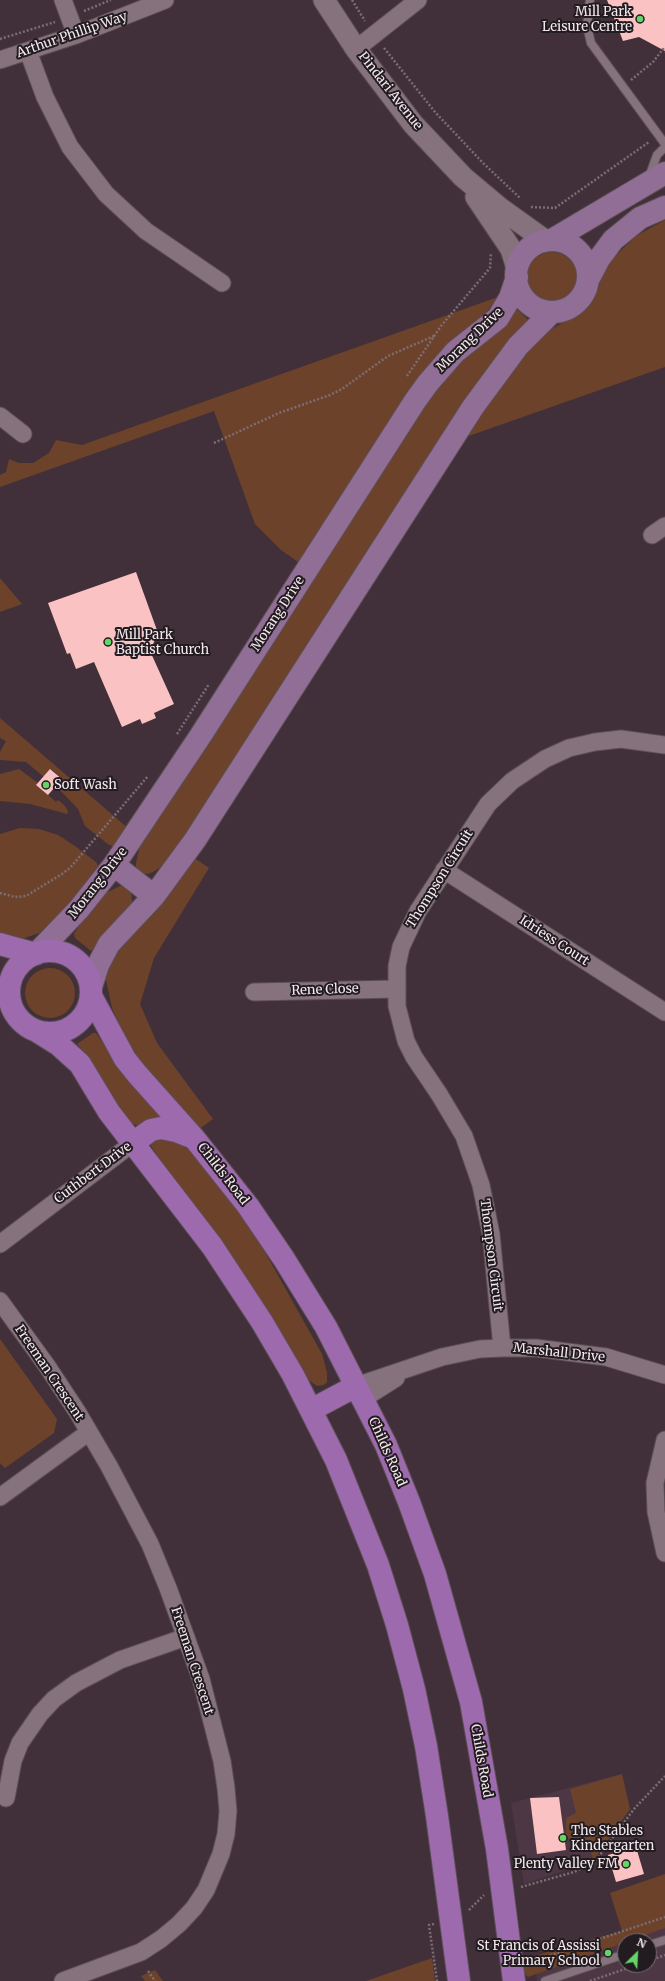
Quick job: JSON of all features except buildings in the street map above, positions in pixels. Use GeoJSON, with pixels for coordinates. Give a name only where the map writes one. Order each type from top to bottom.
{"type":"FeatureCollection","features":[{"type":"Feature","properties":{"kind":"main road"},"geometry":{"type":"LineString","coordinates":[[549,241],[656,178]]}},
{"type":"Feature","properties":{"kind":"main road"},"geometry":{"type":"LineString","coordinates":[[588,280],[600,259],[614,240],[640,218],[665,207]]}},
{"type":"Feature","properties":{"kind":"main road"},"geometry":{"type":"LineString","coordinates":[[549,241],[562,242],[579,252],[585,260],[588,270],[586,291],[580,300],[562,311],[552,312],[541,310],[531,305],[521,292],[517,272],[521,259],[536,244],[549,241]]}},
{"type":"Feature","properties":{"kind":"main road","name":"Morang Drive"},"geometry":{"type":"LineString","coordinates":[[36,954],[79,909],[114,865],[188,754],[419,395],[455,352],[498,318],[510,298],[517,272]]}},
{"type":"Feature","properties":{"kind":"main road"},"geometry":{"type":"LineString","coordinates":[[91,992],[88,976],[81,965],[72,958],[61,953],[49,951],[36,954],[24,961],[14,972],[10,985],[9,999],[14,1012],[29,1026],[47,1033],[60,1032],[72,1027],[81,1019],[88,1008],[98,964],[108,944],[154,896],[195,840],[488,386],[518,346],[552,312]]}},
{"type":"Feature","properties":{"kind":"main road"},"geometry":{"type":"LineString","coordinates":[[114,865],[154,896]]}},
{"type":"Feature","properties":{"kind":"main road"},"geometry":{"type":"LineString","coordinates":[[0,944],[36,954]]}},
{"type":"Feature","properties":{"kind":"main road","name":"Childs Road"},"geometry":{"type":"LineString","coordinates":[[91,992],[126,1058],[137,1074],[194,1138],[248,1206],[284,1259],[326,1328],[360,1392],[386,1446],[409,1502],[435,1574],[451,1626],[471,1702],[511,1889],[514,1981]]}},
{"type":"Feature","properties":{"kind":"main road"},"geometry":{"type":"LineString","coordinates":[[0,1010],[59,1045],[80,1064],[109,1112],[212,1246],[262,1322],[294,1375],[314,1416],[358,1512],[397,1625],[414,1689],[426,1746],[459,1981]]}},
{"type":"Feature","properties":{"kind":"main road","name":"Cuthbert Drive"},"geometry":{"type":"LineString","coordinates":[[133,1143],[151,1130],[161,1128],[176,1131],[194,1138]]}},
{"type":"Feature","properties":{"kind":"main road"},"geometry":{"type":"LineString","coordinates":[[314,1416],[360,1392]]}},
{"type":"Feature","properties":{"kind":"street"},"geometry":{"type":"LineString","coordinates":[[63,0],[76,35]]}},
{"type":"Feature","properties":{"kind":"street","name":"Arthur Phillip Way"},"geometry":{"type":"LineString","coordinates":[[0,60],[76,35],[165,0]]}},
{"type":"Feature","properties":{"kind":"street","name":"Pindari Avenue"},"geometry":{"type":"LineString","coordinates":[[324,0],[356,49],[413,124],[462,177],[500,208],[549,241]]}},
{"type":"Feature","properties":{"kind":"street"},"geometry":{"type":"LineString","coordinates":[[356,49],[418,0]]}},
{"type":"Feature","properties":{"kind":"street"},"geometry":{"type":"LineString","coordinates":[[28,51],[44,97],[70,147],[101,189],[124,213],[146,231],[222,283]]}},
{"type":"Feature","properties":{"kind":"street","name":"Pindari Avenue"},"geometry":{"type":"LineString","coordinates":[[462,177],[511,249],[517,272]]}},
{"type":"Feature","properties":{"kind":"street"},"geometry":{"type":"LineString","coordinates":[[0,416],[23,434]]}},
{"type":"Feature","properties":{"kind":"street","name":"Thompson Circuit"},"geometry":{"type":"LineString","coordinates":[[502,1348],[491,1234],[481,1184],[464,1136],[439,1094],[414,1057],[406,1041],[400,1021],[397,989],[397,966],[401,947],[408,930],[444,870],[491,800],[512,781],[545,759],[569,748],[595,742],[622,739],[665,745]]}},
{"type":"Feature","properties":{"kind":"street","name":"Idriess Court"},"geometry":{"type":"LineString","coordinates":[[444,870],[665,1012]]}},
{"type":"Feature","properties":{"kind":"street","name":"Rene Close"},"geometry":{"type":"LineString","coordinates":[[254,992],[397,989]]}},
{"type":"Feature","properties":{"kind":"street","name":"Cuthbert Drive"},"geometry":{"type":"LineString","coordinates":[[0,1244],[133,1143]]}},
{"type":"Feature","properties":{"kind":"street","name":"Freeman Crescent"},"geometry":{"type":"LineString","coordinates":[[0,1301],[47,1366],[89,1432],[109,1466],[150,1544],[168,1588],[201,1679],[222,1761],[226,1788],[228,1811],[226,1834],[221,1854],[206,1890],[194,1908],[179,1924],[161,1939],[141,1952],[63,1981]]}},
{"type":"Feature","properties":{"kind":"street","name":"Marshall Drive"},"geometry":{"type":"LineString","coordinates":[[360,1392],[376,1378],[406,1370],[442,1357],[480,1349],[536,1348],[606,1357],[665,1375]]}},
{"type":"Feature","properties":{"kind":"street"},"geometry":{"type":"LineString","coordinates":[[0,1497],[89,1432]]}},
{"type":"Feature","properties":{"kind":"street"},"geometry":{"type":"LineString","coordinates":[[665,1440],[654,1483],[656,1512],[665,1553]]}},
{"type":"Feature","properties":{"kind":"street"},"geometry":{"type":"LineString","coordinates":[[6,1798],[13,1761],[20,1743],[40,1714],[54,1700],[76,1683],[102,1668],[186,1637]]}},
{"type":"Feature","properties":{"kind":"lane"},"geometry":{"type":"LineString","coordinates":[[590,0],[587,26],[591,43],[665,145],[657,155],[656,178]]}},
{"type":"Feature","properties":{"kind":"lane"},"geometry":{"type":"LineString","coordinates":[[545,1981],[617,1957]]}},
{"type":"Feature","properties":{"kind":"path"},"geometry":{"type":"LineString","coordinates":[[623,87],[654,62],[663,49],[665,52]]}},
{"type":"Feature","properties":{"kind":"path"},"geometry":{"type":"LineString","coordinates":[[530,207],[555,208],[631,153],[659,135]]}},
{"type":"Feature","properties":{"kind":"path"},"geometry":{"type":"LineString","coordinates":[[405,380],[434,336],[463,299]]}},
{"type":"Feature","properties":{"kind":"path"},"geometry":{"type":"LineString","coordinates":[[214,443],[278,413],[330,395],[342,389],[388,356],[434,336]]}},
{"type":"Feature","properties":{"kind":"path"},"geometry":{"type":"LineString","coordinates":[[174,739],[212,680]]}},
{"type":"Feature","properties":{"kind":"path"},"geometry":{"type":"LineString","coordinates":[[0,893],[15,897],[26,896],[62,874],[75,863],[153,771]]}},
{"type":"Feature","properties":{"kind":"path"},"geometry":{"type":"LineString","coordinates":[[437,1981],[429,1925],[461,1918],[488,1891],[511,1889],[574,1872],[594,1863],[634,1809],[665,1776]]}},
{"type":"Feature","properties":{"kind":"path"},"geometry":{"type":"LineString","coordinates":[[530,1962],[665,1917]]}},
{"type":"Feature","properties":{"kind":"path"},"geometry":{"type":"LineString","coordinates":[[148,1971],[155,1981]]}},
{"type":"Feature","properties":{"kind":"path"},"geometry":{"type":"LineString","coordinates":[[590,1981],[617,1972]]}},
{"type":"Feature","properties":{"kind":"shaded area"},"geometry":{"type":"Polygon","coordinates":[[[665,220],[665,367],[463,438],[502,381],[534,345],[552,329],[585,310],[595,295],[603,275],[614,257],[636,236],[665,220]]]}},
{"type":"Feature","properties":{"kind":"shaded area"},"geometry":{"type":"Polygon","coordinates":[[[552,252],[561,254],[572,263],[577,277],[575,286],[566,297],[552,302],[543,300],[532,291],[527,277],[529,268],[538,257],[552,252]]]}},
{"type":"Feature","properties":{"kind":"shaded area"},"geometry":{"type":"Polygon","coordinates":[[[498,297],[486,313],[452,340],[301,564],[281,550],[255,524],[214,411],[0,487],[0,475],[6,472],[9,459],[19,463],[33,463],[49,453],[56,440],[82,445],[498,297]]]}},
{"type":"Feature","properties":{"kind":"shaded area"},"geometry":{"type":"Polygon","coordinates":[[[516,308],[528,320],[218,789],[166,864],[148,874],[140,873],[136,867],[136,863],[140,845],[428,399],[446,375],[516,308]]]}},
{"type":"Feature","properties":{"kind":"shaded area"},"geometry":{"type":"Polygon","coordinates":[[[0,578],[22,604],[0,612],[0,578]]]}},
{"type":"Feature","properties":{"kind":"shaded area"},"geometry":{"type":"Polygon","coordinates":[[[0,718],[129,829],[114,846],[109,845],[85,826],[78,809],[56,786],[62,778],[51,769],[44,777],[26,762],[0,760],[0,752],[6,741],[0,738],[0,718]]]}},
{"type":"Feature","properties":{"kind":"shaded area"},"geometry":{"type":"Polygon","coordinates":[[[19,769],[38,783],[37,785],[56,802],[58,800],[64,805],[68,811],[67,814],[30,804],[0,801],[0,774],[19,769]]]}},
{"type":"Feature","properties":{"kind":"shaded area"},"geometry":{"type":"Polygon","coordinates":[[[20,828],[39,829],[58,835],[96,862],[99,868],[56,919],[39,933],[22,939],[0,934],[0,834],[20,828]]]}},
{"type":"Feature","properties":{"kind":"shaded area"},"geometry":{"type":"Polygon","coordinates":[[[193,857],[209,868],[154,958],[140,1004],[157,1043],[213,1119],[198,1130],[148,1073],[131,1050],[112,1008],[105,975],[110,957],[148,919],[193,857]]]}},
{"type":"Feature","properties":{"kind":"shaded area"},"geometry":{"type":"Polygon","coordinates":[[[120,886],[124,886],[131,891],[132,902],[130,908],[91,951],[75,938],[74,934],[87,914],[104,894],[120,886]]]}},
{"type":"Feature","properties":{"kind":"shaded area"},"geometry":{"type":"Polygon","coordinates":[[[45,968],[55,968],[68,975],[75,988],[75,998],[68,1011],[55,1018],[45,1018],[36,1014],[29,1007],[25,998],[25,988],[29,979],[36,972],[45,968]]]}},
{"type":"Feature","properties":{"kind":"shaded area"},"geometry":{"type":"Polygon","coordinates":[[[93,1033],[96,1033],[120,1068],[168,1121],[136,1125],[131,1123],[115,1105],[89,1058],[77,1044],[93,1033]]]}},
{"type":"Feature","properties":{"kind":"shaded area"},"geometry":{"type":"Polygon","coordinates":[[[153,1137],[186,1144],[251,1227],[322,1354],[327,1372],[327,1382],[324,1385],[317,1386],[306,1378],[151,1146],[150,1142],[153,1137]]]}},
{"type":"Feature","properties":{"kind":"shaded area"},"geometry":{"type":"Polygon","coordinates":[[[0,1339],[57,1419],[54,1433],[5,1468],[0,1463],[0,1339]]]}},
{"type":"Feature","properties":{"kind":"shaded area","name":"The Stables Kindergarten"},"geometry":{"type":"Polygon","coordinates":[[[622,1774],[630,1809],[593,1861],[524,1884],[511,1803],[622,1774]]]}},
{"type":"Feature","properties":{"kind":"shaded area"},"geometry":{"type":"Polygon","coordinates":[[[622,1774],[630,1809],[593,1861],[589,1844],[572,1842],[566,1835],[566,1818],[576,1813],[570,1789],[622,1774]]]}},
{"type":"Feature","properties":{"kind":"shaded area"},"geometry":{"type":"Polygon","coordinates":[[[665,1874],[665,1928],[651,1933],[617,1933],[617,1945],[528,1977],[521,1971],[519,1960],[622,1931],[610,1893],[665,1874]]]}},
{"type":"Feature","properties":{"kind":"shaded area","name":"St Francis of Assissi Primary School"},"geometry":{"type":"Polygon","coordinates":[[[665,1927],[665,1981],[537,1981],[536,1972],[617,1944],[617,1973],[657,1973],[657,1933],[648,1933],[665,1927]]]}},
{"type":"Feature","properties":{"kind":"shaded area"},"geometry":{"type":"Polygon","coordinates":[[[432,1958],[435,1981],[366,1981],[432,1958]]]}},
{"type":"Feature","properties":{"kind":"shaded area"},"geometry":{"type":"Polygon","coordinates":[[[155,1970],[163,1981],[145,1981],[141,1976],[155,1970]]]}},
{"type":"Feature","properties":{"kind":"place","name":"Mill Park Leisure Centre"},"geometry":{"type":"Point","coordinates":[640,19]}},
{"type":"Feature","properties":{"kind":"place","name":"Mill Park Baptist Church"},"geometry":{"type":"Point","coordinates":[108,642]}},
{"type":"Feature","properties":{"kind":"place","name":"Soft Wash"},"geometry":{"type":"Point","coordinates":[46,785]}},
{"type":"Feature","properties":{"kind":"place","name":"The Stables Kindergarten"},"geometry":{"type":"Point","coordinates":[563,1838]}},
{"type":"Feature","properties":{"kind":"place","name":"Plenty Valley FM"},"geometry":{"type":"Point","coordinates":[626,1864]}},
{"type":"Feature","properties":{"kind":"place","name":"St Francis of Assissi Primary School"},"geometry":{"type":"Point","coordinates":[608,1953]}}]}
